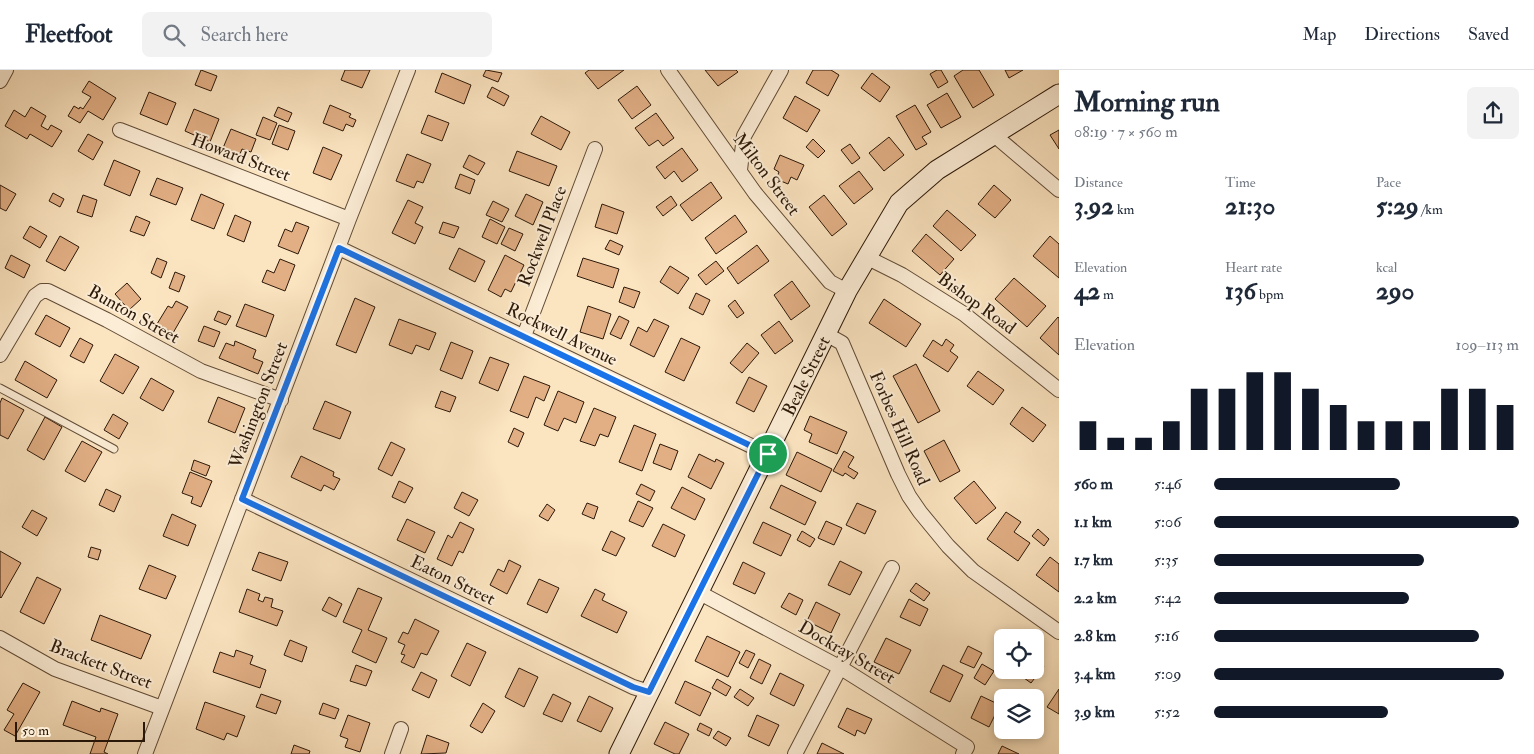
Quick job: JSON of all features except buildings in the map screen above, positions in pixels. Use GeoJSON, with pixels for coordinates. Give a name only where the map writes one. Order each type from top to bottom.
{"type":"FeatureCollection","features":[{"type":"Feature","properties":{"kind":"main road","name":"Beale Street"},"geometry":{"type":"LineString","coordinates":[[619,754],[847,291],[899,203],[937,170],[1059,94]]}},
{"type":"Feature","properties":{"kind":"street"},"geometry":{"type":"LineString","coordinates":[[0,81],[6,70]]}},
{"type":"Feature","properties":{"kind":"street","name":"Washington Street"},"geometry":{"type":"LineString","coordinates":[[145,754],[349,219],[408,70]]}},
{"type":"Feature","properties":{"kind":"street","name":"Milton Street"},"geometry":{"type":"LineString","coordinates":[[668,70],[755,193],[830,282],[847,291]]}},
{"type":"Feature","properties":{"kind":"street"},"geometry":{"type":"LineString","coordinates":[[740,170],[744,136],[781,70]]}},
{"type":"Feature","properties":{"kind":"street","name":"Howard Street"},"geometry":{"type":"LineString","coordinates":[[120,130],[349,219]]}},
{"type":"Feature","properties":{"kind":"street"},"geometry":{"type":"LineString","coordinates":[[994,135],[1059,190]]}},
{"type":"Feature","properties":{"kind":"street","name":"Rockwell Place"},"geometry":{"type":"LineString","coordinates":[[524,336],[595,149]]}},
{"type":"Feature","properties":{"kind":"street","name":"Rockwell Avenue"},"geometry":{"type":"LineString","coordinates":[[339,248],[768,454]]}},
{"type":"Feature","properties":{"kind":"street","name":"Bishop Road"},"geometry":{"type":"LineString","coordinates":[[866,257],[902,275],[951,304],[1059,390]]}},
{"type":"Feature","properties":{"kind":"street","name":"Bunton Street"},"geometry":{"type":"LineString","coordinates":[[0,355],[33,298],[39,293],[48,290],[201,371],[281,400]]}},
{"type":"Feature","properties":{"kind":"street","name":"Forbes Hill Road"},"geometry":{"type":"LineString","coordinates":[[826,334],[842,343],[898,474],[909,496],[933,529],[973,571],[1059,632]]}},
{"type":"Feature","properties":{"kind":"street","name":"Eaton Street"},"geometry":{"type":"LineString","coordinates":[[242,499],[608,675],[649,692]]}},
{"type":"Feature","properties":{"kind":"street"},"geometry":{"type":"LineString","coordinates":[[795,754],[892,568]]}},
{"type":"Feature","properties":{"kind":"street","name":"Dockray Street"},"geometry":{"type":"LineString","coordinates":[[698,592],[841,668],[967,746],[963,754]]}},
{"type":"Feature","properties":{"kind":"street","name":"Brackett Street"},"geometry":{"type":"LineString","coordinates":[[0,638],[55,669],[162,708]]}},
{"type":"Feature","properties":{"kind":"street"},"geometry":{"type":"LineString","coordinates":[[392,754],[401,729]]}},
{"type":"Feature","properties":{"kind":"lane"},"geometry":{"type":"LineString","coordinates":[[0,388],[114,449]]}},
{"type":"Feature","properties":{"kind":"route"},"geometry":{"type":"LineString","coordinates":[[339,248],[768,454],[649,692],[633,687],[242,499],[339,248]]}}]}
